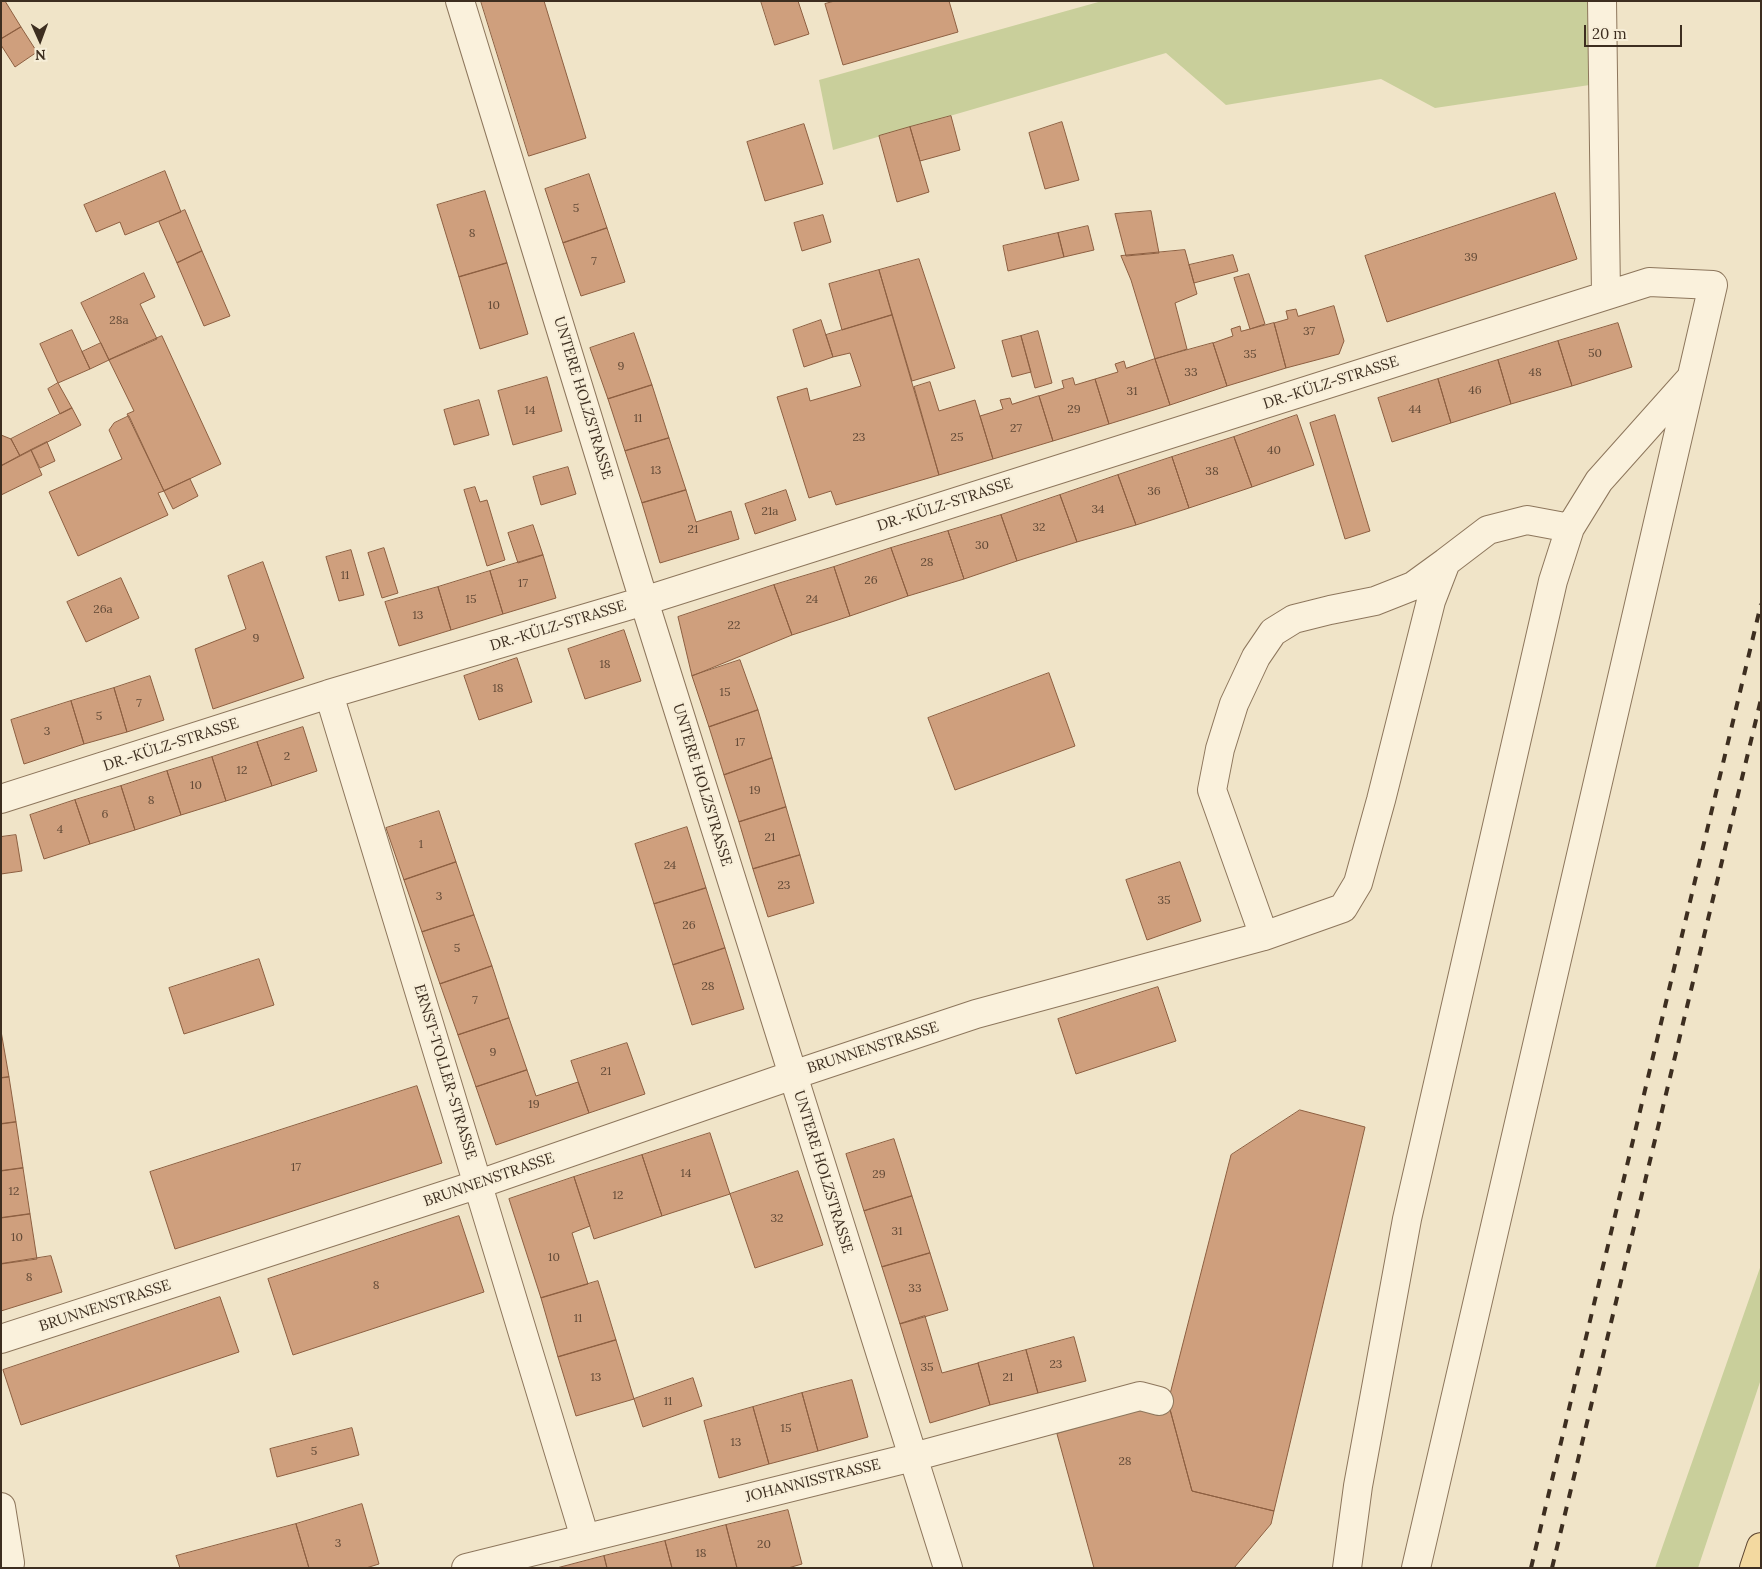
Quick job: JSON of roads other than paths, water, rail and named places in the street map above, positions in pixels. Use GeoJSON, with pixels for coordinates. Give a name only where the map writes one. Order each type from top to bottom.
{"type":"FeatureCollection","features":[{"type":"Feature","properties":{"kind":"main road"},"geometry":{"type":"LineString","coordinates":[[1754,1568],[1761,1547]]}},
{"type":"Feature","properties":{"kind":"street","name":"UNTERE HOLZSTRASSE"},"geometry":{"type":"LineString","coordinates":[[460,1],[644,600],[948,1568]]}},
{"type":"Feature","properties":{"kind":"street"},"geometry":{"type":"LineString","coordinates":[[1602,1],[1606,295]]}},
{"type":"Feature","properties":{"kind":"street","name":"DR.-KÜLZ-STRASSE"},"geometry":{"type":"LineString","coordinates":[[1,800],[329,694],[644,600],[1649,282],[1713,286],[1692,376]]}},
{"type":"Feature","properties":{"kind":"street"},"geometry":{"type":"LineString","coordinates":[[1346,1568],[1358,1486],[1407,1219],[1553,581],[1570,528],[1600,481],[1692,376]]}},
{"type":"Feature","properties":{"kind":"street"},"geometry":{"type":"LineString","coordinates":[[1416,1568],[1692,376]]}},
{"type":"Feature","properties":{"kind":"street"},"geometry":{"type":"LineString","coordinates":[[1264,936],[1212,790],[1220,749],[1234,704],[1256,657],[1273,632],[1294,619],[1375,601],[1413,586],[1488,530],[1527,520],[1570,528]]}},
{"type":"Feature","properties":{"kind":"street","name":"BRUNNENSTRASSE"},"geometry":{"type":"LineString","coordinates":[[1,1339],[479,1184],[793,1075],[976,1014],[1264,936],[1344,908],[1358,883],[1381,800],[1430,601],[1446,562]]}},
{"type":"Feature","properties":{"kind":"street","name":"ERNST-TOLLER-STRASSE"},"geometry":{"type":"LineString","coordinates":[[329,694],[585,1538]]}},
{"type":"Feature","properties":{"kind":"street","name":"JOHANNISSTRASSE"},"geometry":{"type":"LineString","coordinates":[[466,1568],[913,1457],[1140,1396],[1159,1402]]}},
{"type":"Feature","properties":{"kind":"street"},"geometry":{"type":"LineString","coordinates":[[1,1506],[10,1563],[9,1568]]}},
{"type":"Feature","properties":{"kind":"railway"},"geometry":{"type":"LineString","coordinates":[[1531,1568],[1761,604]]}},
{"type":"Feature","properties":{"kind":"railway"},"geometry":{"type":"LineString","coordinates":[[1552,1568],[1761,699]]}}]}
